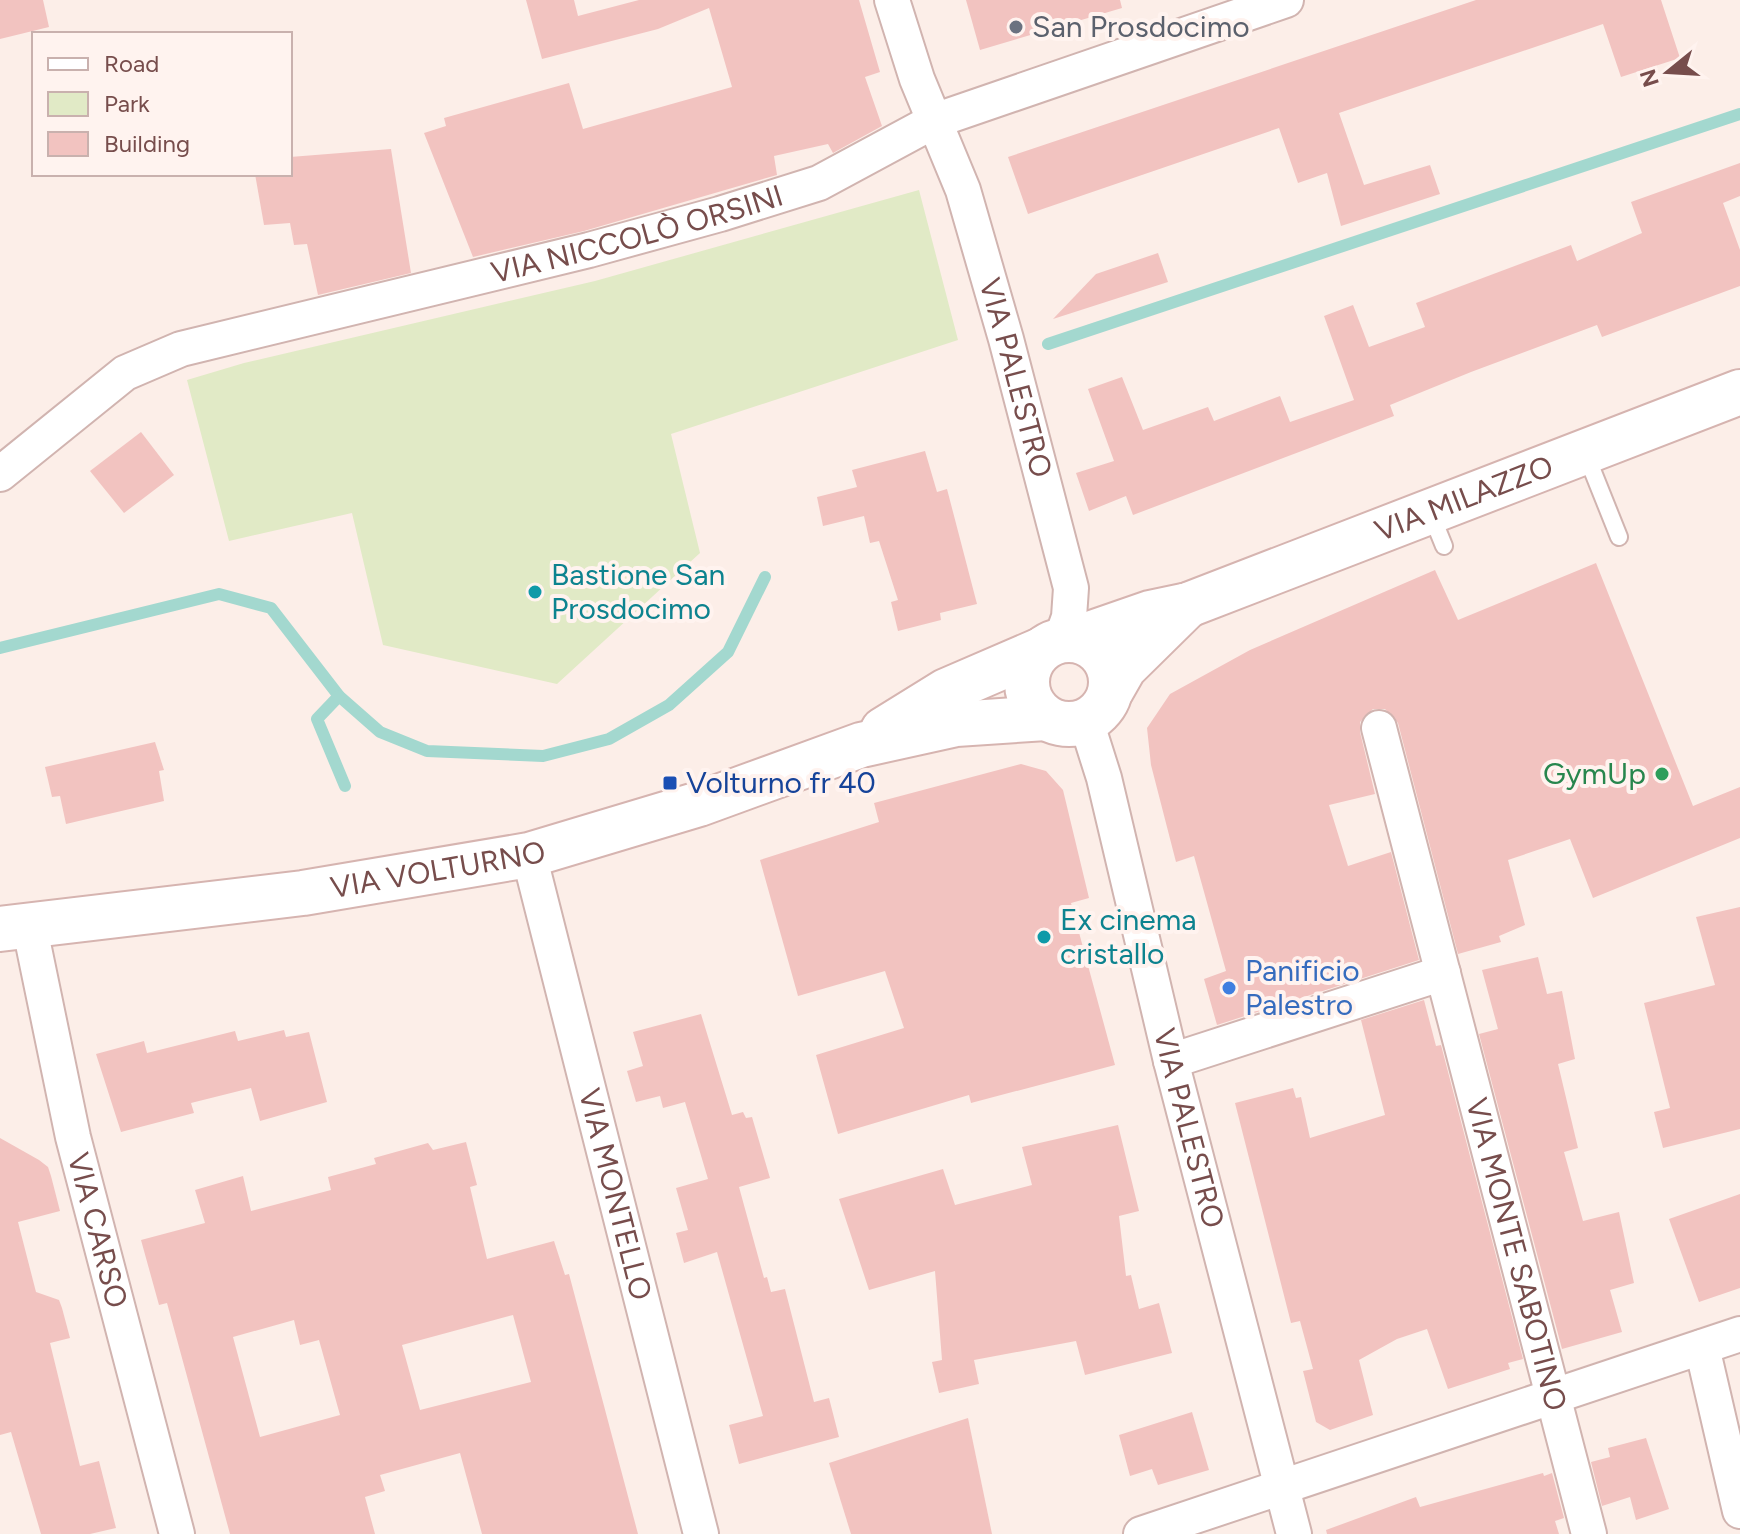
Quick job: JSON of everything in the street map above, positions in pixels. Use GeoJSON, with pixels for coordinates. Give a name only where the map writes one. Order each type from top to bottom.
{"type":"FeatureCollection","features":[{"type":"Feature","properties":{"kind":"main road","name":"VIA MILAZZO"},"geometry":{"type":"LineString","coordinates":[[1059,643],[1437,528],[1584,451],[1740,392]]}},
{"type":"Feature","properties":{"kind":"main road","name":"VIA MILAZZO"},"geometry":{"type":"LineString","coordinates":[[1081,709],[1188,605]]}},
{"type":"Feature","properties":{"kind":"main road","name":"VIA PALESTRO"},"geometry":{"type":"LineString","coordinates":[[1059,643],[1088,643],[1107,662],[1081,709],[1035,707],[1028,693],[1027,677],[1059,643]]}},
{"type":"Feature","properties":{"kind":"main road","name":"VIA VOLTURNO"},"geometry":{"type":"LineString","coordinates":[[861,745],[946,691],[1059,643]]}},
{"type":"Feature","properties":{"kind":"main road","name":"VIA VOLTURNO"},"geometry":{"type":"LineString","coordinates":[[14,927],[303,893],[529,855],[699,804],[861,745],[956,724],[1081,709]]}},
{"type":"Feature","properties":{"kind":"street","name":"VIA PALESTRO"},"geometry":{"type":"LineString","coordinates":[[892,0],[967,204],[1071,588],[1069,617],[1059,643]]}},
{"type":"Feature","properties":{"kind":"street","name":"VIA NICCOLÒ ORSINI"},"geometry":{"type":"LineString","coordinates":[[0,474],[125,373],[181,349],[589,250],[819,183],[934,121],[1286,0]]}},
{"type":"Feature","properties":{"kind":"street","name":"VIA PALESTRO"},"geometry":{"type":"LineString","coordinates":[[1081,709],[1123,855],[1171,1061],[1294,1534]]}},
{"type":"Feature","properties":{"kind":"street","name":"VIA MONTE SABOTINO"},"geometry":{"type":"LineString","coordinates":[[1379,728],[1589,1534]]}},
{"type":"Feature","properties":{"kind":"street","name":"VIA MONTELLO"},"geometry":{"type":"LineString","coordinates":[[529,855],[701,1534]]}},
{"type":"Feature","properties":{"kind":"street","name":"VIA CARSO"},"geometry":{"type":"LineString","coordinates":[[14,927],[73,1137],[177,1534]]}},
{"type":"Feature","properties":{"kind":"street"},"geometry":{"type":"LineString","coordinates":[[1171,1061],[1443,973]]}},
{"type":"Feature","properties":{"kind":"street"},"geometry":{"type":"LineString","coordinates":[[1141,1534],[1740,1334]]}},
{"type":"Feature","properties":{"kind":"street"},"geometry":{"type":"LineString","coordinates":[[1702,1347],[1740,1511]]}},
{"type":"Feature","properties":{"kind":"lane"},"geometry":{"type":"LineString","coordinates":[[1584,451],[1619,537]]}},
{"type":"Feature","properties":{"kind":"green space"},"geometry":{"type":"Polygon","coordinates":[[[919,190],[958,340],[671,434],[700,553],[557,684],[383,645],[352,513],[229,541],[187,380],[244,363],[595,281],[919,190]]]}},
{"type":"Feature","properties":{"kind":"building"},"geometry":{"type":"Polygon","coordinates":[[[0,0],[43,0],[49,27],[0,39],[0,0]]]}},
{"type":"Feature","properties":{"kind":"building"},"geometry":{"type":"Polygon","coordinates":[[[526,0],[574,0],[578,16],[639,0],[859,0],[880,72],[865,77],[882,126],[833,153],[828,144],[774,156],[777,175],[584,231],[473,257],[424,133],[446,126],[444,118],[569,83],[583,129],[732,87],[709,8],[658,29],[542,59],[526,0]]]}},
{"type":"Feature","properties":{"kind":"building","name":"San Prosdocimo"},"geometry":{"type":"Polygon","coordinates":[[[966,0],[1120,0],[1122,8],[980,50],[966,0]]]}},
{"type":"Feature","properties":{"kind":"building"},"geometry":{"type":"Polygon","coordinates":[[[1476,0],[1661,0],[1680,58],[1621,77],[1603,24],[1339,113],[1364,185],[1430,165],[1440,194],[1341,226],[1327,173],[1298,183],[1279,128],[1028,214],[1008,157],[1476,0]]]}},
{"type":"Feature","properties":{"kind":"building"},"geometry":{"type":"Polygon","coordinates":[[[391,149],[411,273],[318,295],[307,244],[294,245],[290,223],[264,225],[255,176],[292,176],[292,157],[391,149]]]}},
{"type":"Feature","properties":{"kind":"building"},"geometry":{"type":"Polygon","coordinates":[[[1740,163],[1740,196],[1723,203],[1740,250],[1740,286],[1602,337],[1597,325],[1471,372],[1390,405],[1394,416],[1133,515],[1126,496],[1089,511],[1076,473],[1114,461],[1088,389],[1122,377],[1143,430],[1208,407],[1214,421],[1280,396],[1290,422],[1354,400],[1324,316],[1353,305],[1369,347],[1425,327],[1416,303],[1571,245],[1577,261],[1642,233],[1631,202],[1740,163]]]}},
{"type":"Feature","properties":{"kind":"building"},"geometry":{"type":"Polygon","coordinates":[[[1158,253],[1168,282],[1053,319],[1096,274],[1158,253]]]}},
{"type":"Feature","properties":{"kind":"building"},"geometry":{"type":"Polygon","coordinates":[[[141,432],[174,475],[124,513],[90,471],[141,432]]]}},
{"type":"Feature","properties":{"kind":"building"},"geometry":{"type":"Polygon","coordinates":[[[925,451],[937,492],[947,489],[977,604],[940,613],[941,620],[898,631],[891,602],[898,600],[879,541],[870,543],[864,516],[823,526],[817,497],[857,487],[852,470],[925,451]]]}},
{"type":"Feature","properties":{"kind":"building"},"geometry":{"type":"Polygon","coordinates":[[[1596,563],[1693,806],[1740,787],[1740,838],[1593,898],[1570,839],[1508,860],[1525,925],[1499,936],[1501,942],[1458,954],[1398,723],[1385,709],[1373,709],[1360,722],[1360,732],[1375,794],[1329,805],[1348,866],[1391,852],[1419,960],[1217,1025],[1204,979],[1226,971],[1194,856],[1176,862],[1151,765],[1147,728],[1170,694],[1250,650],[1435,570],[1458,620],[1596,563]]]}},
{"type":"Feature","properties":{"kind":"building"},"geometry":{"type":"Polygon","coordinates":[[[155,742],[164,770],[159,771],[164,801],[66,824],[60,796],[52,797],[45,767],[155,742]]]}},
{"type":"Feature","properties":{"kind":"building"},"geometry":{"type":"Polygon","coordinates":[[[1021,764],[1046,771],[1063,790],[1089,898],[1071,903],[1115,1065],[971,1103],[969,1095],[838,1134],[816,1055],[904,1028],[885,971],[798,996],[760,860],[879,822],[874,803],[1021,764]]]}},
{"type":"Feature","properties":{"kind":"building"},"geometry":{"type":"Polygon","coordinates":[[[1740,907],[1740,1129],[1663,1148],[1654,1112],[1670,1108],[1644,1003],[1715,985],[1696,917],[1740,907]]]}},
{"type":"Feature","properties":{"kind":"building"},"geometry":{"type":"Polygon","coordinates":[[[1538,957],[1547,994],[1562,991],[1575,1059],[1558,1064],[1578,1148],[1564,1152],[1583,1221],[1619,1212],[1634,1283],[1610,1290],[1622,1332],[1562,1349],[1479,1034],[1498,1029],[1482,970],[1538,957]]]}},
{"type":"Feature","properties":{"kind":"building"},"geometry":{"type":"Polygon","coordinates":[[[1424,1000],[1436,1046],[1441,1045],[1523,1359],[1508,1363],[1510,1369],[1448,1389],[1427,1329],[1397,1339],[1359,1360],[1373,1415],[1330,1430],[1316,1422],[1303,1371],[1313,1369],[1300,1321],[1291,1323],[1235,1103],[1293,1088],[1296,1098],[1301,1097],[1310,1138],[1385,1115],[1361,1020],[1424,1000]]]}},
{"type":"Feature","properties":{"kind":"building"},"geometry":{"type":"Polygon","coordinates":[[[701,1014],[732,1115],[743,1112],[746,1118],[752,1117],[770,1178],[739,1187],[764,1278],[767,1277],[771,1292],[785,1289],[814,1402],[829,1398],[839,1437],[739,1464],[729,1425],[763,1416],[717,1252],[684,1263],[676,1233],[688,1230],[676,1188],[708,1179],[685,1102],[663,1108],[660,1096],[636,1102],[627,1071],[643,1066],[633,1032],[701,1014]]]}},
{"type":"Feature","properties":{"kind":"building"},"geometry":{"type":"Polygon","coordinates":[[[284,1030],[286,1037],[309,1032],[327,1102],[260,1121],[251,1088],[191,1103],[194,1113],[121,1132],[96,1054],[144,1041],[147,1053],[235,1031],[238,1041],[284,1030]]]}},
{"type":"Feature","properties":{"kind":"building"},"geometry":{"type":"Polygon","coordinates":[[[1118,1125],[1139,1211],[1119,1216],[1126,1276],[1131,1275],[1139,1309],[1159,1303],[1172,1353],[1085,1375],[1076,1341],[974,1360],[979,1384],[939,1393],[932,1362],[942,1360],[935,1271],[869,1290],[839,1199],[943,1169],[955,1205],[1032,1185],[1022,1147],[1118,1125]]]}},
{"type":"Feature","properties":{"kind":"building"},"geometry":{"type":"Polygon","coordinates":[[[0,1138],[39,1160],[48,1167],[51,1176],[60,1211],[18,1222],[36,1292],[59,1300],[62,1308],[70,1338],[50,1343],[80,1466],[99,1461],[116,1528],[90,1534],[41,1534],[11,1432],[0,1435],[0,1138]]]}},
{"type":"Feature","properties":{"kind":"building"},"geometry":{"type":"Polygon","coordinates":[[[466,1142],[477,1185],[470,1187],[487,1259],[554,1241],[565,1275],[569,1274],[638,1534],[482,1534],[460,1453],[380,1475],[385,1491],[365,1497],[375,1534],[230,1534],[167,1303],[159,1305],[141,1240],[205,1223],[195,1190],[243,1176],[251,1211],[331,1190],[328,1177],[376,1164],[374,1158],[428,1143],[433,1150],[466,1142]],[[513,1315],[402,1345],[420,1410],[531,1382],[513,1315]],[[294,1320],[233,1337],[260,1437],[340,1415],[319,1340],[300,1345],[294,1320]]]}},
{"type":"Feature","properties":{"kind":"building"},"geometry":{"type":"Polygon","coordinates":[[[1740,1194],[1740,1288],[1699,1302],[1669,1219],[1740,1194]]]}},
{"type":"Feature","properties":{"kind":"building"},"geometry":{"type":"Polygon","coordinates":[[[1192,1412],[1209,1470],[1158,1485],[1152,1469],[1130,1476],[1119,1435],[1192,1412]]]}},
{"type":"Feature","properties":{"kind":"building"},"geometry":{"type":"Polygon","coordinates":[[[968,1418],[992,1534],[851,1534],[829,1463],[968,1418]]]}},
{"type":"Feature","properties":{"kind":"building"},"geometry":{"type":"Polygon","coordinates":[[[1646,1438],[1669,1509],[1636,1520],[1630,1497],[1602,1506],[1591,1462],[1610,1457],[1608,1448],[1646,1438]]]}},
{"type":"Feature","properties":{"kind":"building"},"geometry":{"type":"Polygon","coordinates":[[[1543,1473],[1544,1476],[1552,1473],[1564,1518],[1555,1521],[1559,1534],[1327,1534],[1326,1530],[1416,1497],[1420,1507],[1543,1473]]]}},
{"type":"Feature","properties":{"kind":"waterway"},"geometry":{"type":"LineString","coordinates":[[1048,344],[1740,114]]}},
{"type":"Feature","properties":{"kind":"waterway"},"geometry":{"type":"LineString","coordinates":[[0,648],[219,594],[271,608],[339,696],[380,732],[427,751],[543,756],[609,739],[669,705],[728,652],[765,577]]}},
{"type":"Feature","properties":{"kind":"waterway"},"geometry":{"type":"LineString","coordinates":[[339,696],[317,719],[345,786]]}},
{"type":"Feature","properties":{"kind":"place","name":"San Prosdocimo"},"geometry":{"type":"Point","coordinates":[1016,27]}},
{"type":"Feature","properties":{"kind":"place","name":"Bastione San Prosdocimo"},"geometry":{"type":"Point","coordinates":[535,592]}},
{"type":"Feature","properties":{"kind":"place","name":"GymUp"},"geometry":{"type":"Point","coordinates":[1662,774]}},
{"type":"Feature","properties":{"kind":"place","name":"Volturno fr 40"},"geometry":{"type":"Point","coordinates":[670,783]}},
{"type":"Feature","properties":{"kind":"place","name":"Ex cinema cristallo"},"geometry":{"type":"Point","coordinates":[1044,937]}},
{"type":"Feature","properties":{"kind":"place","name":"Panificio Palestro"},"geometry":{"type":"Point","coordinates":[1229,988]}}]}
